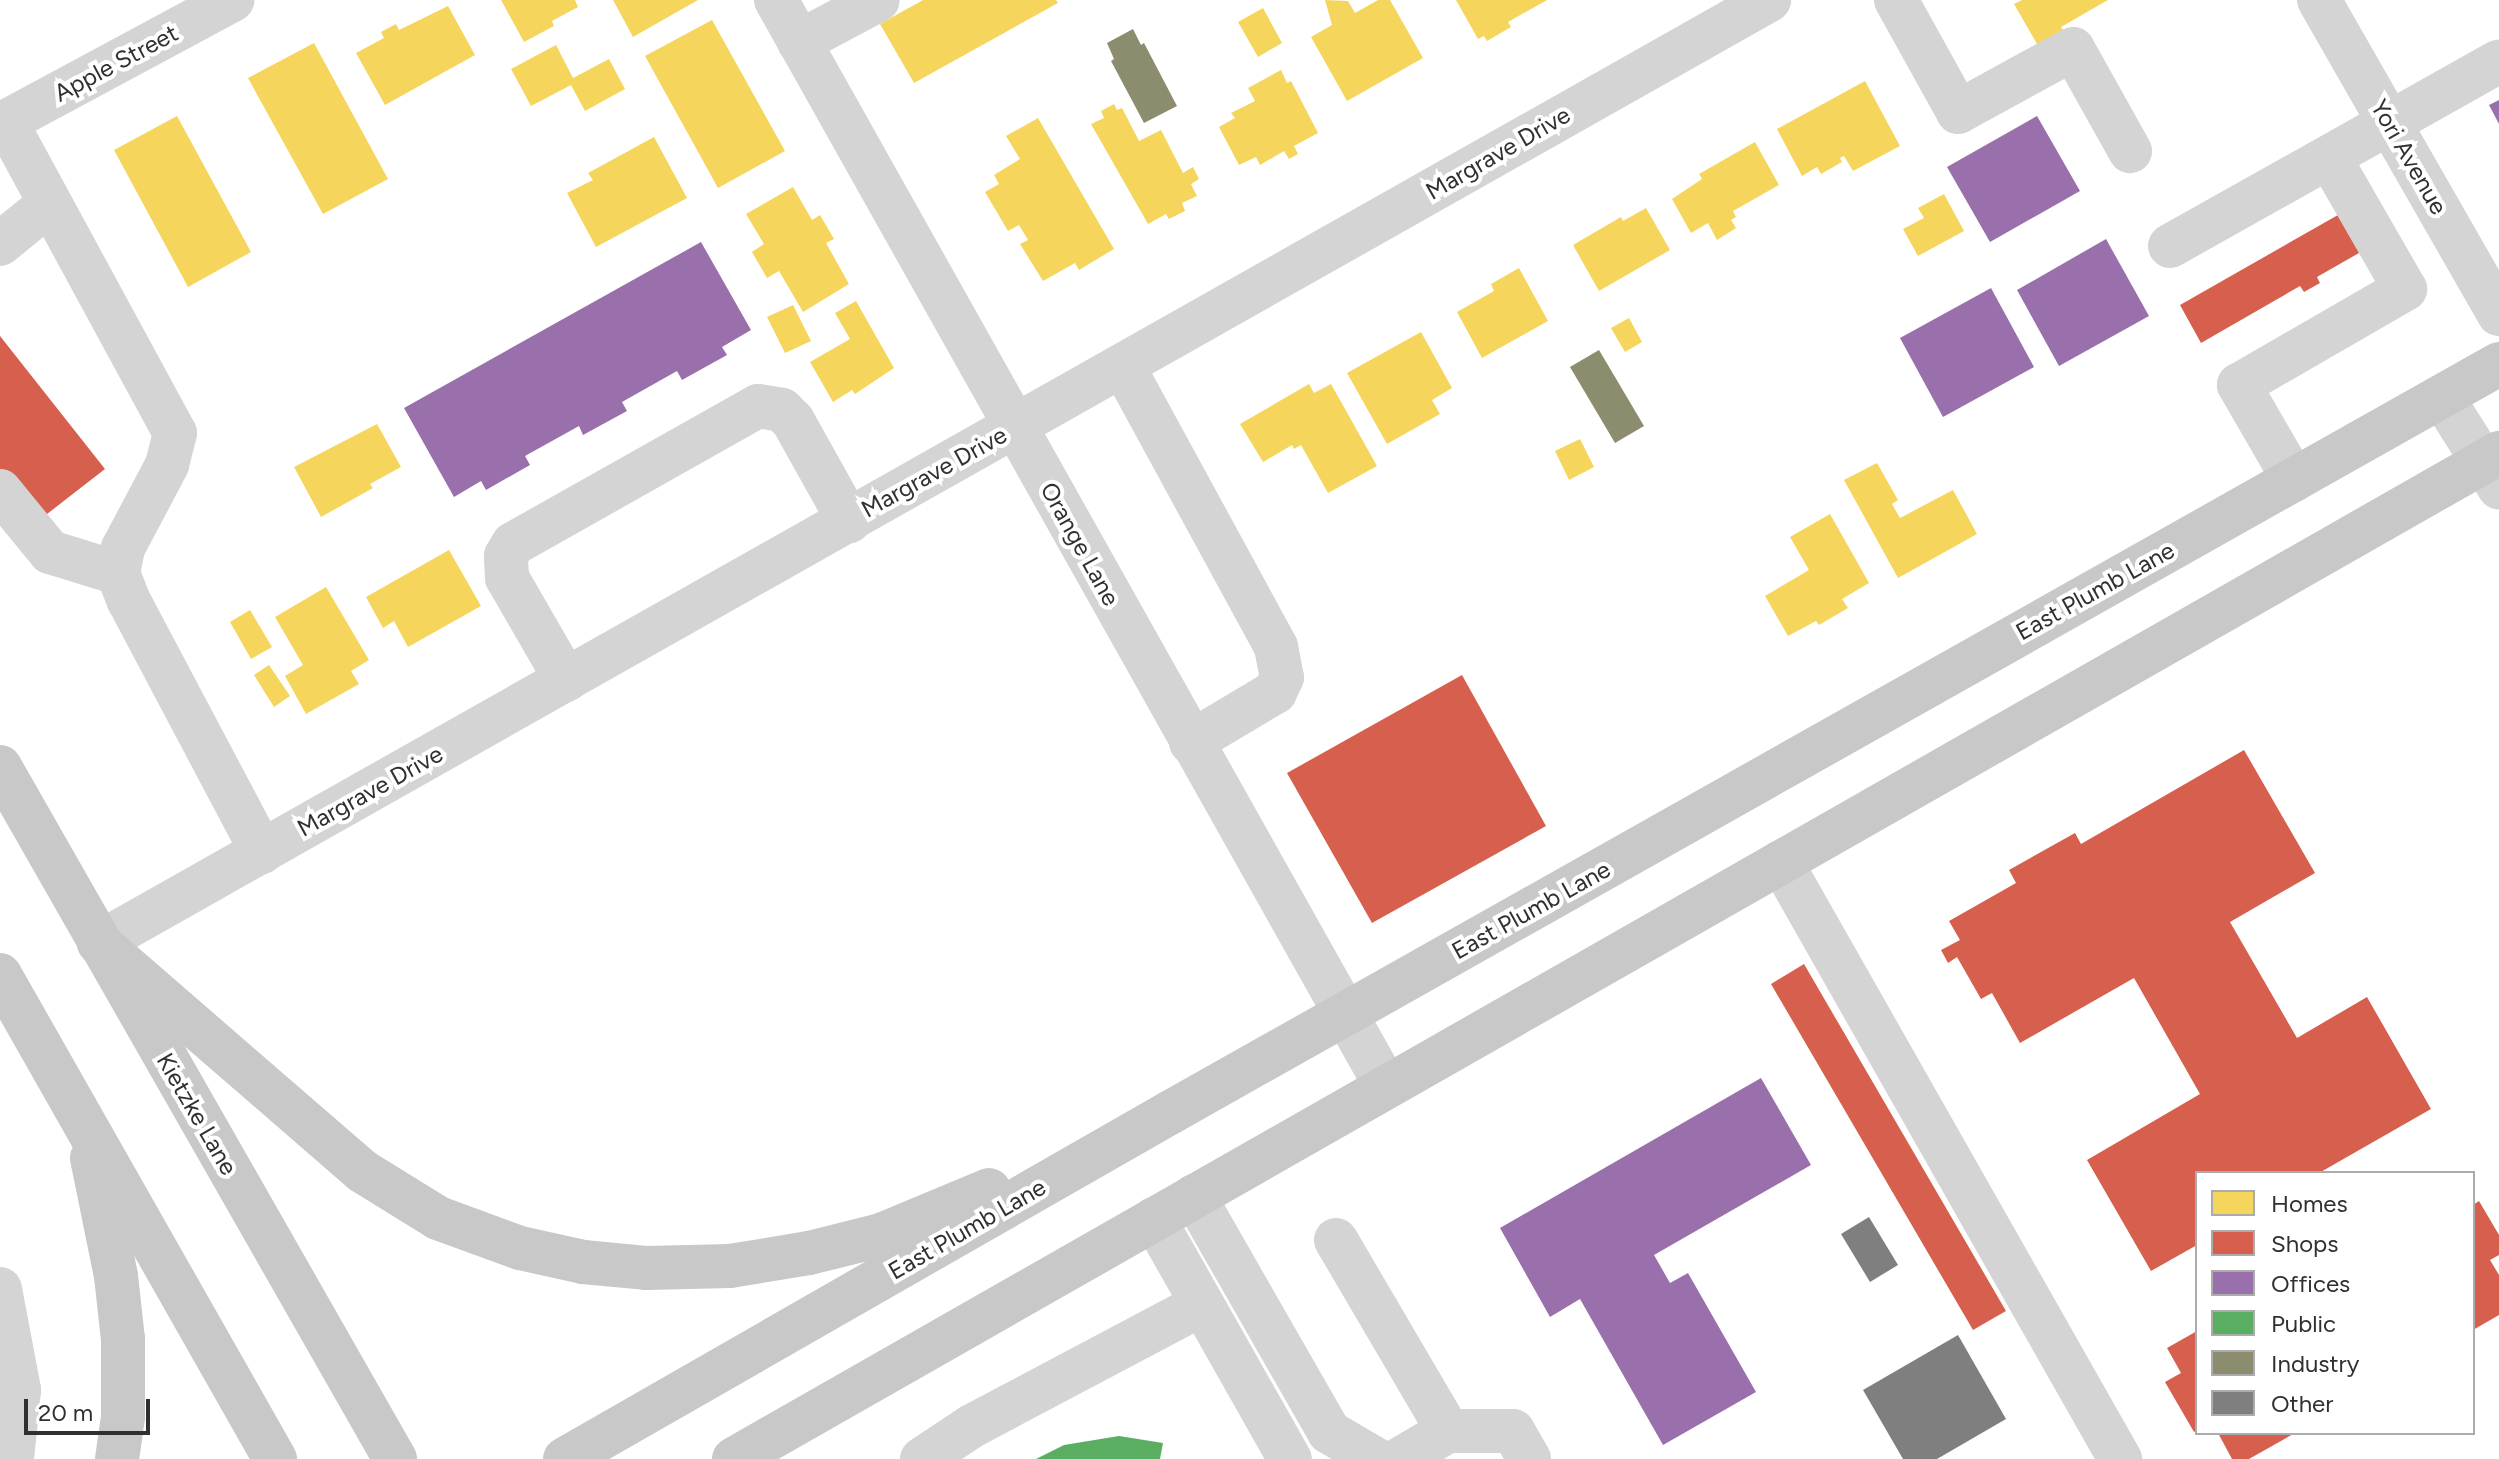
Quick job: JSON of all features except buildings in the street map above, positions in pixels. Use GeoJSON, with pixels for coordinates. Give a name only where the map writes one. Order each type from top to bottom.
{"type":"FeatureCollection","features":[{"type":"Feature","properties":{"kind":"main road","name":"East Plumb Lane"},"geometry":{"type":"LineString","coordinates":[[565,1459],[1171,1112],[2499,364]]}},
{"type":"Feature","properties":{"kind":"main road"},"geometry":{"type":"LineString","coordinates":[[734,1459],[1781,862],[2494,467]]}},
{"type":"Feature","properties":{"kind":"main road","name":"Kietzke Lane"},"geometry":{"type":"LineString","coordinates":[[0,767],[395,1459]]}},
{"type":"Feature","properties":{"kind":"main road"},"geometry":{"type":"LineString","coordinates":[[99,943],[362,1171],[438,1218],[520,1248],[583,1262],[646,1268],[730,1266],[809,1253],[881,1235],[1171,1112]]}},
{"type":"Feature","properties":{"kind":"main road"},"geometry":{"type":"LineString","coordinates":[[0,975],[275,1459]]}},
{"type":"Feature","properties":{"kind":"main road"},"geometry":{"type":"LineString","coordinates":[[84,1120],[116,1276],[123,1339],[123,1417],[117,1459]]}},
{"type":"Feature","properties":{"kind":"main road"},"geometry":{"type":"LineString","coordinates":[[787,1459],[1015,1298]]}},
{"type":"Feature","properties":{"kind":"street","name":"Apple Street"},"geometry":{"type":"LineString","coordinates":[[3,124],[232,0]]}},
{"type":"Feature","properties":{"kind":"street","name":"Orange Lane"},"geometry":{"type":"LineString","coordinates":[[776,0],[1386,1086]]}},
{"type":"Feature","properties":{"kind":"street"},"geometry":{"type":"LineString","coordinates":[[799,42],[878,0]]}},
{"type":"Feature","properties":{"kind":"street","name":"Margrave Drive"},"geometry":{"type":"LineString","coordinates":[[99,943],[1769,0]]}},
{"type":"Feature","properties":{"kind":"street"},"geometry":{"type":"LineString","coordinates":[[1896,0],[1958,112],[2073,49],[2130,151]]}},
{"type":"Feature","properties":{"kind":"street","name":"Yori Avenue"},"geometry":{"type":"LineString","coordinates":[[2319,0],[2499,314]]}},
{"type":"Feature","properties":{"kind":"street"},"geometry":{"type":"LineString","coordinates":[[2170,246],[2499,61]]}},
{"type":"Feature","properties":{"kind":"street"},"geometry":{"type":"LineString","coordinates":[[3,124],[175,433],[167,465],[123,548],[118,573],[136,614],[262,852]]}},
{"type":"Feature","properties":{"kind":"street"},"geometry":{"type":"LineString","coordinates":[[2294,480],[2239,385],[2405,289],[2329,157]]}},
{"type":"Feature","properties":{"kind":"street"},"geometry":{"type":"LineString","coordinates":[[0,244],[49,204]]}},
{"type":"Feature","properties":{"kind":"street"},"geometry":{"type":"LineString","coordinates":[[1123,366],[1276,647],[1282,677],[1275,692],[1191,742]]}},
{"type":"Feature","properties":{"kind":"street"},"geometry":{"type":"LineString","coordinates":[[2442,397],[2494,467]]}},
{"type":"Feature","properties":{"kind":"street"},"geometry":{"type":"LineString","coordinates":[[566,680],[507,578],[506,556],[513,544],[758,406],[782,410],[793,421],[849,521]]}},
{"type":"Feature","properties":{"kind":"street"},"geometry":{"type":"LineString","coordinates":[[0,491],[50,552],[118,573]]}},
{"type":"Feature","properties":{"kind":"street"},"geometry":{"type":"LineString","coordinates":[[1781,862],[2120,1459]]}},
{"type":"Feature","properties":{"kind":"street"},"geometry":{"type":"LineString","coordinates":[[1194,1196],[1329,1432],[1375,1459]]}},
{"type":"Feature","properties":{"kind":"street"},"geometry":{"type":"LineString","coordinates":[[1154,1219],[1290,1459]]}},
{"type":"Feature","properties":{"kind":"street"},"geometry":{"type":"LineString","coordinates":[[1336,1240],[1448,1431]]}},
{"type":"Feature","properties":{"kind":"street"},"geometry":{"type":"LineString","coordinates":[[0,1289],[19,1390],[12,1459]]}},
{"type":"Feature","properties":{"kind":"street"},"geometry":{"type":"LineString","coordinates":[[922,1459],[972,1426],[1201,1305]]}},
{"type":"Feature","properties":{"kind":"street"},"geometry":{"type":"LineString","coordinates":[[1400,1459],[1448,1431],[1521,1445]]}}]}
